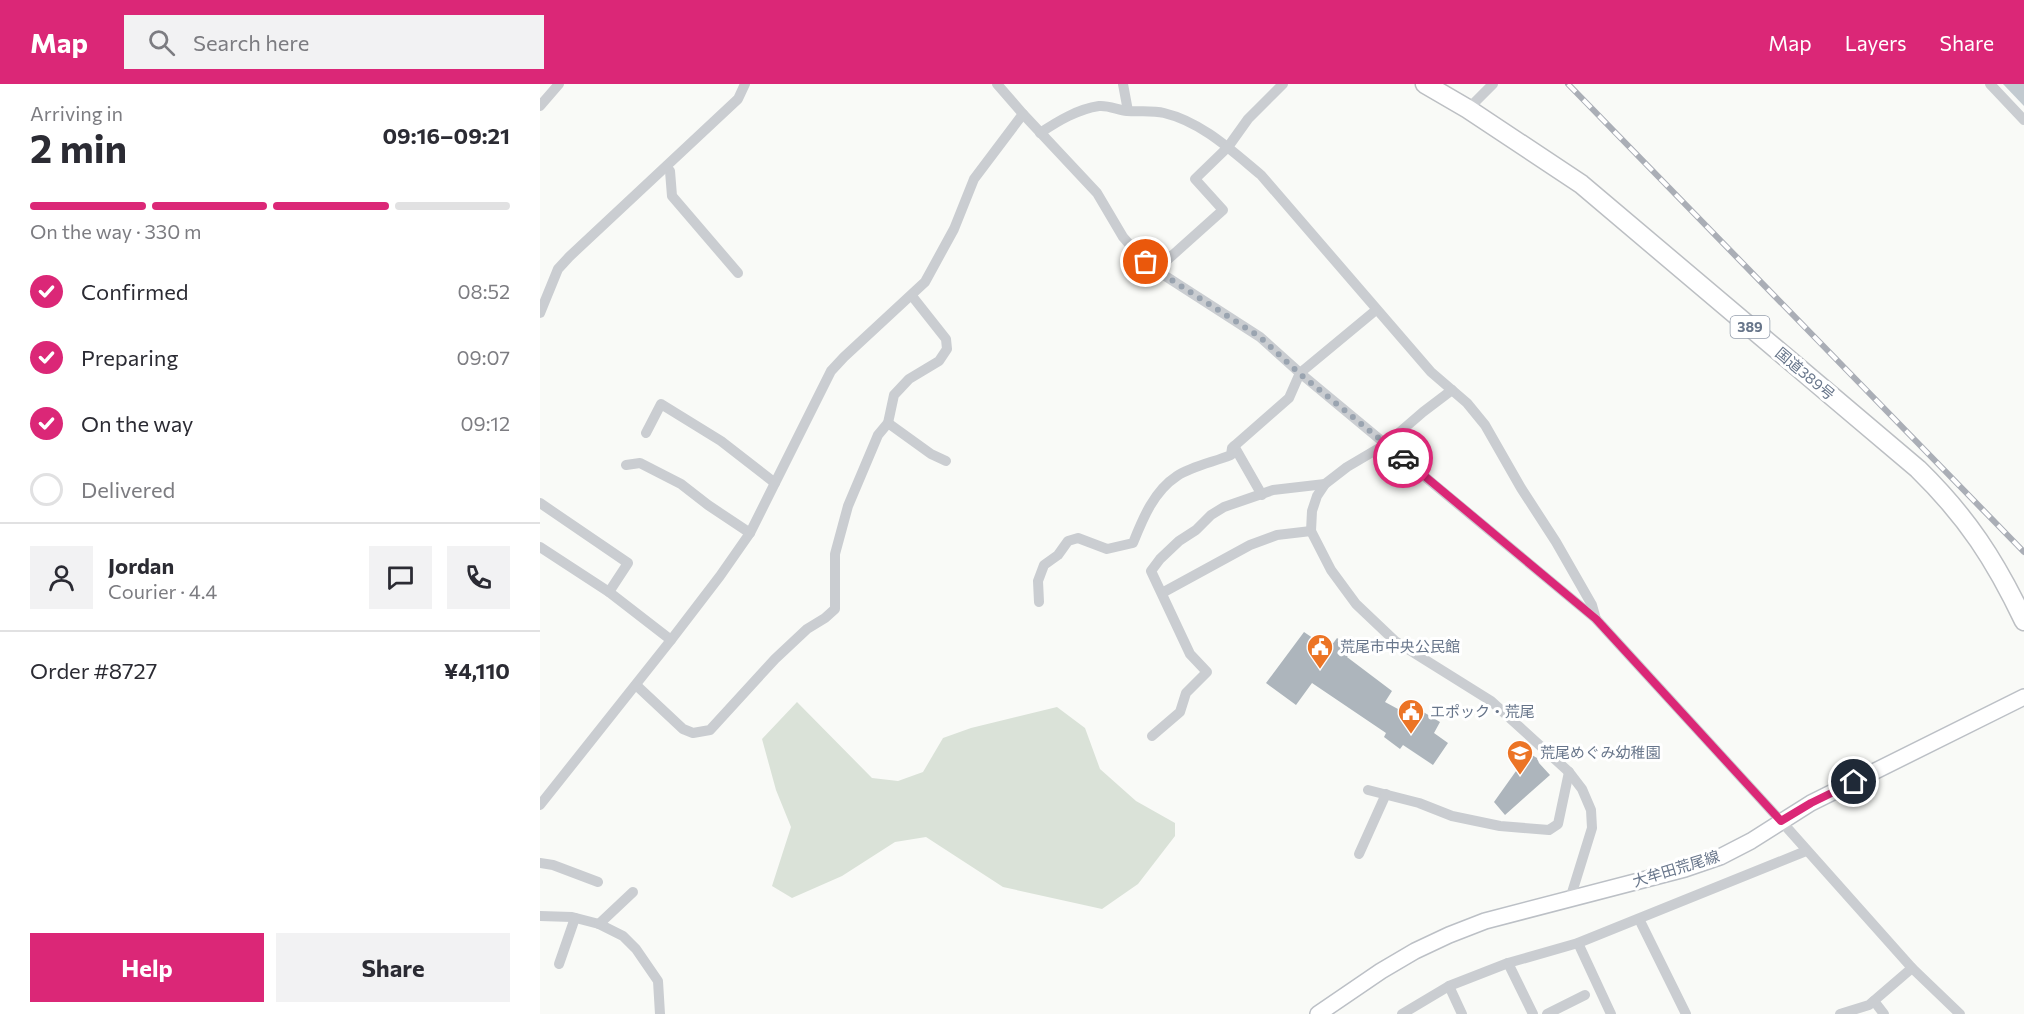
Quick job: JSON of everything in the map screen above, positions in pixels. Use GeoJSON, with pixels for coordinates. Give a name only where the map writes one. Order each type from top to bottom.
{"type":"FeatureCollection","features":[{"type":"Feature","properties":{"kind":"highway","name":"国道389号"},"geometry":{"type":"LineString","coordinates":[[1425,84],[1468,109],[1581,184],[1918,469],[1947,497],[1972,529],[1992,559],[2024,621]]}},
{"type":"Feature","properties":{"kind":"main road","name":"大牟田荒尾線"},"geometry":{"type":"LineString","coordinates":[[1318,1014],[1390,966],[1449,935],[1485,921],[1720,857],[1751,841],[1811,803],[2024,697]]}},
{"type":"Feature","properties":{"kind":"street"},"geometry":{"type":"LineString","coordinates":[[540,106],[559,84]]}},
{"type":"Feature","properties":{"kind":"street"},"geometry":{"type":"LineString","coordinates":[[540,313],[558,269],[738,99],[746,84]]}},
{"type":"Feature","properties":{"kind":"street"},"geometry":{"type":"LineString","coordinates":[[998,84],[1040,133],[1097,193],[1123,237],[1156,270],[1260,337],[1300,374],[1596,619],[1912,968],[1960,1014]]}},
{"type":"Feature","properties":{"kind":"street"},"geometry":{"type":"LineString","coordinates":[[1123,84],[1128,111]]}},
{"type":"Feature","properties":{"kind":"street"},"geometry":{"type":"LineString","coordinates":[[1156,270],[1223,210],[1195,179],[1228,147],[1248,119],[1283,84]]}},
{"type":"Feature","properties":{"kind":"street"},"geometry":{"type":"LineString","coordinates":[[1468,109],[1493,84]]}},
{"type":"Feature","properties":{"kind":"street"},"geometry":{"type":"LineString","coordinates":[[1990,84],[2024,120]]}},
{"type":"Feature","properties":{"kind":"street"},"geometry":{"type":"LineString","coordinates":[[1040,133],[1060,120],[1101,106],[1128,111],[1161,112],[1181,117],[1228,147],[1261,176],[1431,372],[1467,403],[1485,425],[1587,596],[1596,619]]}},
{"type":"Feature","properties":{"kind":"street"},"geometry":{"type":"LineString","coordinates":[[540,804],[720,576],[750,532],[831,371],[925,282],[939,258],[974,179],[1023,114]]}},
{"type":"Feature","properties":{"kind":"street"},"geometry":{"type":"LineString","coordinates":[[666,167],[670,171],[672,196],[738,273]]}},
{"type":"Feature","properties":{"kind":"street"},"geometry":{"type":"LineString","coordinates":[[636,685],[683,729],[693,733],[710,730],[776,659],[807,629],[835,609],[835,554],[848,506],[878,435],[888,423],[894,395],[909,380],[939,361],[947,349],[946,339],[912,296]]}},
{"type":"Feature","properties":{"kind":"street"},"geometry":{"type":"LineString","coordinates":[[1039,602],[1038,581],[1044,565],[1059,555],[1068,540],[1078,538],[1107,549],[1133,543],[1147,509],[1167,484],[1179,475],[1230,455],[1234,446],[1289,398],[1300,374],[1376,310]]}},
{"type":"Feature","properties":{"kind":"street"},"geometry":{"type":"LineString","coordinates":[[1452,390],[1423,411],[1386,444],[1325,484],[1317,496],[1312,511],[1311,531],[1331,570],[1356,603],[1395,641],[1491,700],[1569,772],[1582,789],[1591,810],[1592,828],[1570,899]]}},
{"type":"Feature","properties":{"kind":"street"},"geometry":{"type":"LineString","coordinates":[[646,433],[661,404],[721,441],[775,483]]}},
{"type":"Feature","properties":{"kind":"street"},"geometry":{"type":"LineString","coordinates":[[888,423],[931,454],[946,461]]}},
{"type":"Feature","properties":{"kind":"street"},"geometry":{"type":"LineString","coordinates":[[1234,446],[1262,495]]}},
{"type":"Feature","properties":{"kind":"street"},"geometry":{"type":"LineString","coordinates":[[626,465],[640,463],[681,484],[708,505],[750,532]]}},
{"type":"Feature","properties":{"kind":"street"},"geometry":{"type":"LineString","coordinates":[[1152,736],[1180,712],[1186,693],[1207,672],[1191,654],[1151,571],[1179,541],[1196,530],[1211,514],[1224,507],[1273,490],[1325,484]]}},
{"type":"Feature","properties":{"kind":"street"},"geometry":{"type":"LineString","coordinates":[[540,503],[628,563],[609,592]]}},
{"type":"Feature","properties":{"kind":"street"},"geometry":{"type":"LineString","coordinates":[[1162,593],[1250,545],[1277,536],[1311,531]]}},
{"type":"Feature","properties":{"kind":"street"},"geometry":{"type":"LineString","coordinates":[[540,547],[609,592],[671,640]]}},
{"type":"Feature","properties":{"kind":"street"},"geometry":{"type":"LineString","coordinates":[[1368,790],[1419,803],[1452,816],[1500,826],[1549,830],[1558,824],[1569,772]]}},
{"type":"Feature","properties":{"kind":"street"},"geometry":{"type":"LineString","coordinates":[[1359,854],[1386,794]]}},
{"type":"Feature","properties":{"kind":"street"},"geometry":{"type":"LineString","coordinates":[[1402,1014],[1449,986],[1508,963],[1578,944],[1806,851]]}},
{"type":"Feature","properties":{"kind":"street"},"geometry":{"type":"LineString","coordinates":[[540,863],[553,865],[598,882]]}},
{"type":"Feature","properties":{"kind":"street"},"geometry":{"type":"LineString","coordinates":[[598,924],[633,892]]}},
{"type":"Feature","properties":{"kind":"street"},"geometry":{"type":"LineString","coordinates":[[540,916],[574,918],[598,924],[623,936],[642,957],[658,981],[660,1014]]}},
{"type":"Feature","properties":{"kind":"street"},"geometry":{"type":"LineString","coordinates":[[559,964],[574,918]]}},
{"type":"Feature","properties":{"kind":"street"},"geometry":{"type":"LineString","coordinates":[[1640,919],[1686,1014]]}},
{"type":"Feature","properties":{"kind":"street"},"geometry":{"type":"LineString","coordinates":[[1578,944],[1611,1014]]}},
{"type":"Feature","properties":{"kind":"street"},"geometry":{"type":"LineString","coordinates":[[1508,963],[1533,1014]]}},
{"type":"Feature","properties":{"kind":"street"},"geometry":{"type":"LineString","coordinates":[[1840,1014],[1869,1005],[1912,968]]}},
{"type":"Feature","properties":{"kind":"street"},"geometry":{"type":"LineString","coordinates":[[1449,986],[1462,1014]]}},
{"type":"Feature","properties":{"kind":"street"},"geometry":{"type":"LineString","coordinates":[[1548,1014],[1585,995]]}},
{"type":"Feature","properties":{"kind":"street"},"geometry":{"type":"LineString","coordinates":[[1874,1001],[1884,1014]]}},
{"type":"Feature","properties":{"kind":"shaded area"},"geometry":{"type":"Polygon","coordinates":[[[2003,84],[2024,84],[2024,106],[2003,84]]]}},
{"type":"Feature","properties":{"kind":"shaded area"},"geometry":{"type":"Polygon","coordinates":[[[797,702],[872,778],[898,781],[923,772],[943,738],[971,728],[1057,707],[1085,728],[1100,769],[1136,801],[1175,823],[1175,836],[1138,884],[1102,909],[1003,887],[926,837],[895,842],[842,876],[792,898],[772,886],[791,827],[776,790],[762,739],[797,702]]]}},
{"type":"Feature","properties":{"kind":"building","name":"荒尾市中央公民館"},"geometry":{"type":"Polygon","coordinates":[[[1304,632],[1329,649],[1337,638],[1353,649],[1347,657],[1392,691],[1385,702],[1409,715],[1415,707],[1440,722],[1434,733],[1448,743],[1433,765],[1403,745],[1400,749],[1384,737],[1386,733],[1312,683],[1296,705],[1266,683],[1304,632]]]}},
{"type":"Feature","properties":{"kind":"building","name":"荒尾めぐみ幼稚園"},"geometry":{"type":"Polygon","coordinates":[[[1530,754],[1537,758],[1550,775],[1505,815],[1494,802],[1521,764],[1522,758],[1530,754]]]}},
{"type":"Feature","properties":{"kind":"railway"},"geometry":{"type":"LineString","coordinates":[[1568,84],[2024,552]]}},
{"type":"Feature","properties":{"kind":"way so far"},"geometry":{"type":"LineString","coordinates":[[1146,262],[1260,337],[1300,374],[1403,458]]}},
{"type":"Feature","properties":{"kind":"place","name":"荒尾市中央公民館"},"geometry":{"type":"Point","coordinates":[1320,670]}},
{"type":"Feature","properties":{"kind":"place","name":"エポック・荒尾"},"geometry":{"type":"Point","coordinates":[1411,735]}},
{"type":"Feature","properties":{"kind":"place","name":"荒尾めぐみ幼稚園"},"geometry":{"type":"Point","coordinates":[1520,776]}},
{"type":"Feature","properties":{"kind":"route"},"geometry":{"type":"LineString","coordinates":[[1403,458],[1596,619],[1781,821],[1854,782]]}}]}
